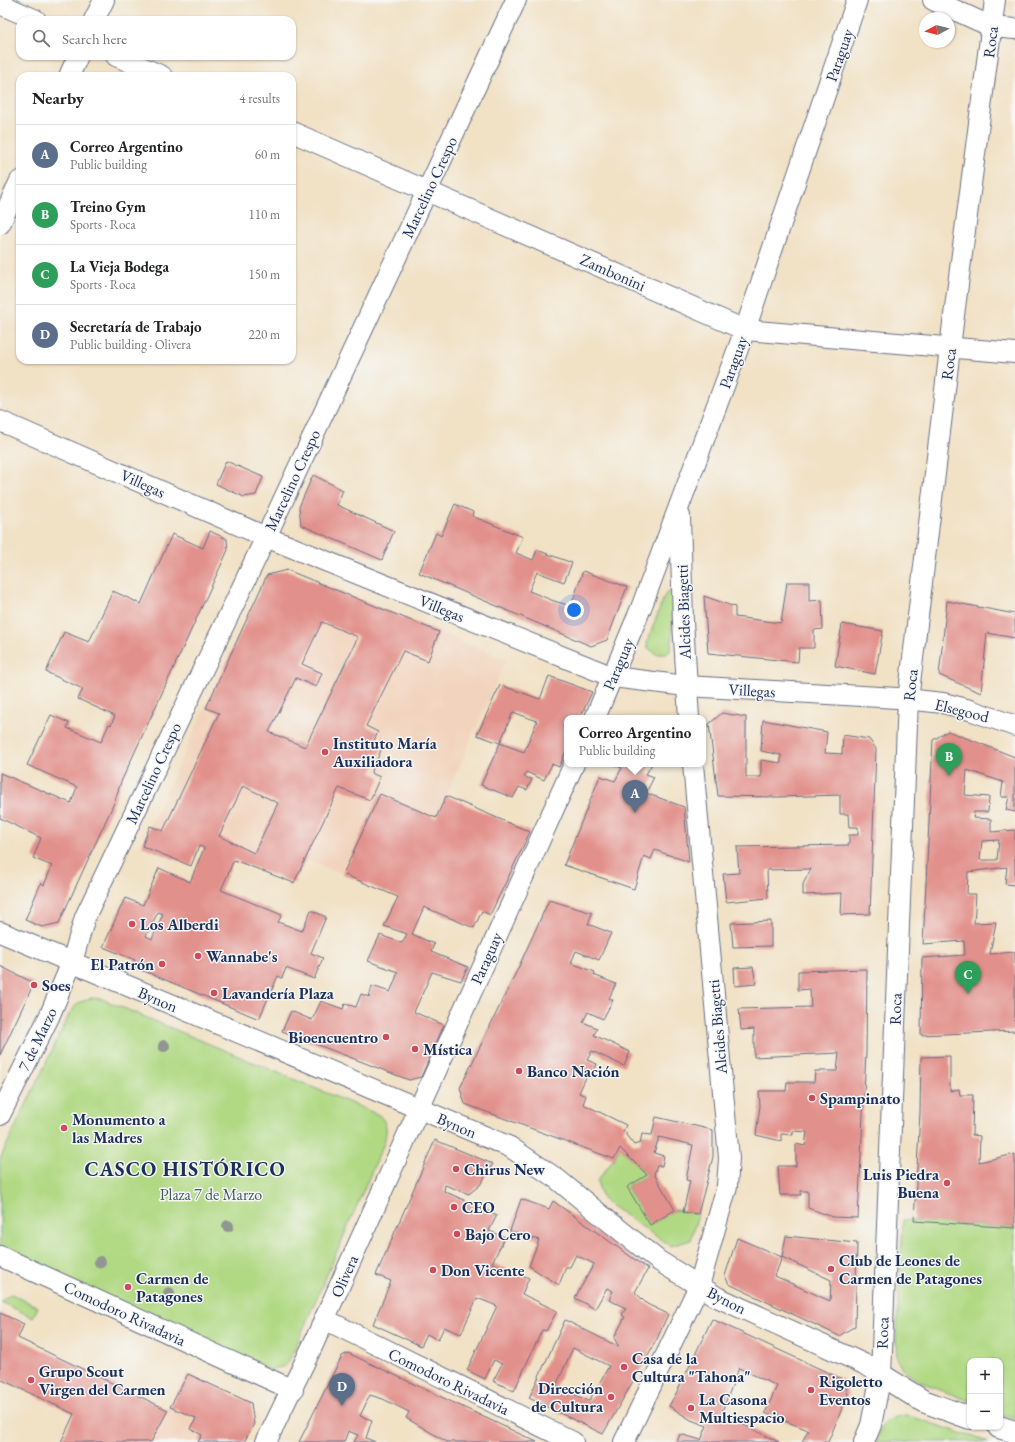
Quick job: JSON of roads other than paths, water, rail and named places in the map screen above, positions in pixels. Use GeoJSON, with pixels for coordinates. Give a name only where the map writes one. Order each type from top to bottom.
{"type":"FeatureCollection","features":[{"type":"Feature","properties":{"kind":"street"},"geometry":{"type":"LineString","coordinates":[[96,16],[104,0]]}},
{"type":"Feature","properties":{"kind":"street","name":"Marcelino Crespo"},"geometry":{"type":"LineString","coordinates":[[72,962],[85,916],[266,537],[516,0]]}},
{"type":"Feature","properties":{"kind":"street","name":"Paraguay"},"geometry":{"type":"LineString","coordinates":[[596,715],[613,677],[680,506],[745,330],[858,0]]}},
{"type":"Feature","properties":{"kind":"street"},"geometry":{"type":"LineString","coordinates":[[933,0],[992,27],[1015,29]]}},
{"type":"Feature","properties":{"kind":"street","name":"Roca"},"geometry":{"type":"LineString","coordinates":[[864,1442],[871,1425],[881,1375],[908,700],[950,347],[995,0]]}},
{"type":"Feature","properties":{"kind":"street"},"geometry":{"type":"LineString","coordinates":[[0,4],[27,16]]}},
{"type":"Feature","properties":{"kind":"street"},"geometry":{"type":"LineString","coordinates":[[70,72],[76,60]]}},
{"type":"Feature","properties":{"kind":"street"},"geometry":{"type":"LineString","coordinates":[[125,60],[153,72]]}},
{"type":"Feature","properties":{"kind":"street","name":"Zambonini"},"geometry":{"type":"LineString","coordinates":[[296,134],[745,330],[1015,353]]}},
{"type":"Feature","properties":{"kind":"street"},"geometry":{"type":"LineString","coordinates":[[0,224],[16,190]]}},
{"type":"Feature","properties":{"kind":"street","name":"Villegas"},"geometry":{"type":"LineString","coordinates":[[0,421],[266,537],[613,677],[686,686],[908,700]]}},
{"type":"Feature","properties":{"kind":"street","name":"Alcides Biagetti"},"geometry":{"type":"LineString","coordinates":[[680,506],[686,686],[689,715]]}},
{"type":"Feature","properties":{"kind":"street","name":"Elsegood"},"geometry":{"type":"LineString","coordinates":[[908,700],[943,703],[970,710],[1015,726]]}},
{"type":"Feature","properties":{"kind":"street","name":"Paraguay"},"geometry":{"type":"LineString","coordinates":[[418,1108],[573,767]]}},
{"type":"Feature","properties":{"kind":"street","name":"Alcides Biagetti"},"geometry":{"type":"LineString","coordinates":[[624,1442],[699,1286],[727,1186],[729,1158],[693,767]]}},
{"type":"Feature","properties":{"kind":"street","name":"Bynon"},"geometry":{"type":"LineString","coordinates":[[0,932],[379,1094],[418,1108],[510,1147],[557,1179],[596,1212],[659,1261],[716,1297],[864,1364],[881,1375]]}},
{"type":"Feature","properties":{"kind":"street","name":"7 de Marzo"},"geometry":{"type":"LineString","coordinates":[[0,1115],[49,1016],[72,962]]}},
{"type":"Feature","properties":{"kind":"street","name":"Olivera"},"geometry":{"type":"LineString","coordinates":[[266,1442],[292,1390],[418,1108]]}},
{"type":"Feature","properties":{"kind":"street","name":"Comodoro Rivadavia"},"geometry":{"type":"LineString","coordinates":[[0,1256],[292,1390]]}},
{"type":"Feature","properties":{"kind":"street","name":"Comodoro Rivadavia"},"geometry":{"type":"LineString","coordinates":[[324,1319],[573,1442]]}},
{"type":"Feature","properties":{"kind":"street"},"geometry":{"type":"LineString","coordinates":[[881,1375],[923,1401],[967,1417]]}},
{"type":"Feature","properties":{"kind":"street"},"geometry":{"type":"LineString","coordinates":[[1003,1428],[1015,1432]]}},
{"type":"Feature","properties":{"kind":"place","name":"Instituto María Auxiliadora"},"geometry":{"type":"Point","coordinates":[325,752]}},
{"type":"Feature","properties":{"kind":"place","name":"Treino Gym"},"geometry":{"type":"Point","coordinates":[949,776]}},
{"type":"Feature","properties":{"kind":"place","name":"Correo Argentino"},"geometry":{"type":"Point","coordinates":[635,813]}},
{"type":"Feature","properties":{"kind":"place","name":"Los Alberdi"},"geometry":{"type":"Point","coordinates":[132,924]}},
{"type":"Feature","properties":{"kind":"place","name":"Wannabe's"},"geometry":{"type":"Point","coordinates":[198,956]}},
{"type":"Feature","properties":{"kind":"place","name":"El Patrón"},"geometry":{"type":"Point","coordinates":[162,964]}},
{"type":"Feature","properties":{"kind":"place","name":"Soes"},"geometry":{"type":"Point","coordinates":[34,985]}},
{"type":"Feature","properties":{"kind":"place","name":"Lavandería Plaza"},"geometry":{"type":"Point","coordinates":[214,993]}},
{"type":"Feature","properties":{"kind":"place","name":"La Vieja Bodega"},"geometry":{"type":"Point","coordinates":[968,994]}},
{"type":"Feature","properties":{"kind":"place","name":"Bioencuentro"},"geometry":{"type":"Point","coordinates":[386,1037]}},
{"type":"Feature","properties":{"kind":"place","name":"Mística"},"geometry":{"type":"Point","coordinates":[415,1049]}},
{"type":"Feature","properties":{"kind":"place","name":"Banco Nación"},"geometry":{"type":"Point","coordinates":[519,1071]}},
{"type":"Feature","properties":{"kind":"place","name":"Spampinato"},"geometry":{"type":"Point","coordinates":[812,1098]}},
{"type":"Feature","properties":{"kind":"place","name":"Monumento a las Madres"},"geometry":{"type":"Point","coordinates":[64,1128]}},
{"type":"Feature","properties":{"kind":"place","name":"Chirus New"},"geometry":{"type":"Point","coordinates":[456,1169]}},
{"type":"Feature","properties":{"kind":"place","name":"Luis Piedra Buena"},"geometry":{"type":"Point","coordinates":[947,1183]}},
{"type":"Feature","properties":{"kind":"place","name":"CEO"},"geometry":{"type":"Point","coordinates":[454,1207]}},
{"type":"Feature","properties":{"kind":"place","name":"Bajo Cero"},"geometry":{"type":"Point","coordinates":[457,1234]}},
{"type":"Feature","properties":{"kind":"place","name":"Club de Leones de Carmen de Patagones"},"geometry":{"type":"Point","coordinates":[831,1269]}},
{"type":"Feature","properties":{"kind":"place","name":"Don Vicente"},"geometry":{"type":"Point","coordinates":[433,1270]}},
{"type":"Feature","properties":{"kind":"place","name":"Carmen de Patagones"},"geometry":{"type":"Point","coordinates":[128,1287]}},
{"type":"Feature","properties":{"kind":"place","name":"Casa de la Cultura \"Tahona\""},"geometry":{"type":"Point","coordinates":[624,1367]}},
{"type":"Feature","properties":{"kind":"place","name":"Grupo Scout Virgen del Carmen"},"geometry":{"type":"Point","coordinates":[31,1380]}},
{"type":"Feature","properties":{"kind":"place","name":"Rigoletto Eventos"},"geometry":{"type":"Point","coordinates":[811,1390]}},
{"type":"Feature","properties":{"kind":"place","name":"Dirección de Cultura"},"geometry":{"type":"Point","coordinates":[611,1397]}},
{"type":"Feature","properties":{"kind":"place","name":"Secretaría de Trabajo"},"geometry":{"type":"Point","coordinates":[342,1406]}},
{"type":"Feature","properties":{"kind":"place","name":"La Casona Multiespacio"},"geometry":{"type":"Point","coordinates":[691,1408]}},
{"type":"Feature","properties":{"kind":"district","name":"CASCO HISTÓRICO"},"geometry":{"type":"Point","coordinates":[185,1169]}},
{"type":"Feature","properties":{"kind":"park label","name":"Plaza 7 de Marzo"},"geometry":{"type":"Point","coordinates":[211,1194]}}]}
